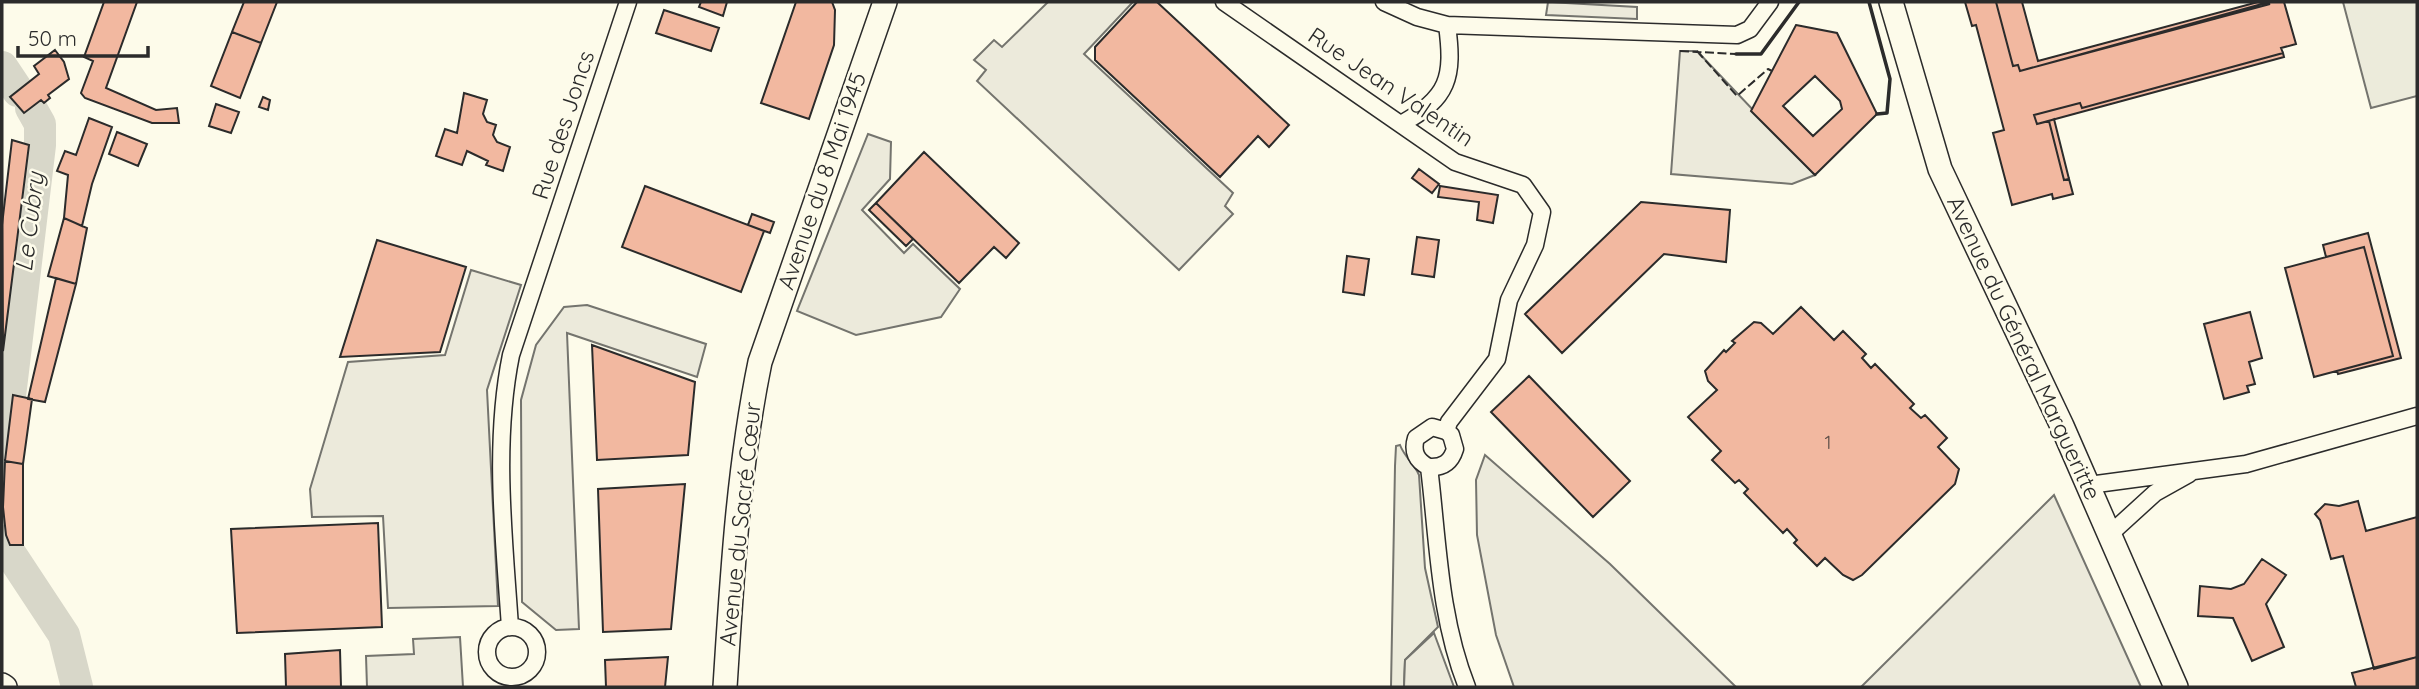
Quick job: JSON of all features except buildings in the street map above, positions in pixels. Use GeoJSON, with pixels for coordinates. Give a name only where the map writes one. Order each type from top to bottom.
{"type":"FeatureCollection","features":[{"type":"Feature","properties":{"kind":"street","name":"Rue des Joncs"},"geometry":{"type":"LineString","coordinates":[[510,627],[500,446],[502,399],[511,355],[628,2]]}},
{"type":"Feature","properties":{"kind":"street","name":"Avenue du 8 Mai 1945"},"geometry":{"type":"LineString","coordinates":[[760,362],[885,2]]}},
{"type":"Feature","properties":{"kind":"street"},"geometry":{"type":"LineString","coordinates":[[891,2],[904,2]]}},
{"type":"Feature","properties":{"kind":"street","name":"Rue Jean Valentin"},"geometry":{"type":"LineString","coordinates":[[1224,2],[1455,162],[1523,185],[1542,212],[1535,246],[1509,300],[1497,359],[1448,422],[1446,430]]}},
{"type":"Feature","properties":{"kind":"street"},"geometry":{"type":"LineString","coordinates":[[1384,2],[1417,17],[1447,25],[1737,35],[1750,29],[1770,2]]}},
{"type":"Feature","properties":{"kind":"street","name":"Avenue du Général Margueritte"},"geometry":{"type":"LineString","coordinates":[[1891,2],[1940,169],[2089,485],[2176,687]]}},
{"type":"Feature","properties":{"kind":"street"},"geometry":{"type":"LineString","coordinates":[[1402,124],[1426,111],[1445,89],[1451,58],[1447,25]]}},
{"type":"Feature","properties":{"kind":"street","name":"Avenue du Sacré Cœur"},"geometry":{"type":"LineString","coordinates":[[725,687],[735,536],[750,408],[760,362]]}},
{"type":"Feature","properties":{"kind":"street"},"geometry":{"type":"LineString","coordinates":[[2089,485],[2246,464],[2417,416]]}},
{"type":"Feature","properties":{"kind":"street"},"geometry":{"type":"LineString","coordinates":[[1433,427],[1446,430],[1454,442],[1453,456],[1443,466],[1429,467],[1417,458],[1416,438],[1433,427]]}},
{"type":"Feature","properties":{"kind":"street"},"geometry":{"type":"LineString","coordinates":[[1429,467],[1440,579],[1467,687]]}},
{"type":"Feature","properties":{"kind":"street"},"geometry":{"type":"LineString","coordinates":[[2110,534],[2155,493],[2195,472]]}},
{"type":"Feature","properties":{"kind":"street"},"geometry":{"type":"LineString","coordinates":[[510,627],[523,630],[531,636],[537,650],[537,659],[531,669],[520,677],[499,682],[491,666],[488,647],[494,635],[510,627]]}},
{"type":"Feature","properties":{"kind":"shaded area"},"geometry":{"type":"Polygon","coordinates":[[[1048,2],[1133,2],[1084,54],[1233,193],[1225,206],[1233,214],[1179,270],[977,81],[986,70],[974,60],[994,40],[1002,47],[1048,2]]]}},
{"type":"Feature","properties":{"kind":"shaded area"},"geometry":{"type":"Polygon","coordinates":[[[1548,2],[1637,7],[1637,19],[1546,15],[1548,2]]]}},
{"type":"Feature","properties":{"kind":"shaded area"},"geometry":{"type":"Polygon","coordinates":[[[2343,2],[2417,2],[2417,96],[2371,108],[2343,2]]]}},
{"type":"Feature","properties":{"kind":"shaded area"},"geometry":{"type":"Polygon","coordinates":[[[1680,51],[1697,51],[1815,175],[1792,184],[1671,174],[1680,51]]]}},
{"type":"Feature","properties":{"kind":"shaded area"},"geometry":{"type":"Polygon","coordinates":[[[868,134],[891,142],[890,179],[862,210],[904,253],[913,244],[960,289],[941,317],[856,335],[797,311],[868,134]]]}},
{"type":"Feature","properties":{"kind":"shaded area"},"geometry":{"type":"Polygon","coordinates":[[[471,270],[521,285],[487,390],[498,606],[388,608],[383,516],[312,517],[310,489],[348,362],[445,355],[471,270]]]}},
{"type":"Feature","properties":{"kind":"shaded area"},"geometry":{"type":"Polygon","coordinates":[[[587,305],[706,344],[697,377],[567,333],[579,629],[556,630],[522,602],[521,400],[536,345],[564,307],[587,305]]]}},
{"type":"Feature","properties":{"kind":"shaded area"},"geometry":{"type":"Polygon","coordinates":[[[1400,445],[1419,475],[1425,568],[1438,627],[1405,660],[1404,687],[1391,687],[1395,466],[1396,446],[1400,445]]]}},
{"type":"Feature","properties":{"kind":"shaded area"},"geometry":{"type":"Polygon","coordinates":[[[1485,455],[1610,564],[1736,687],[1514,687],[1496,635],[1477,535],[1476,480],[1485,455]]]}},
{"type":"Feature","properties":{"kind":"shaded area"},"geometry":{"type":"Polygon","coordinates":[[[2054,495],[2141,687],[1861,687],[2054,495]]]}},
{"type":"Feature","properties":{"kind":"shaded area"},"geometry":{"type":"Polygon","coordinates":[[[1434,633],[1454,687],[1404,687],[1405,660],[1434,633]]]}},
{"type":"Feature","properties":{"kind":"shaded area"},"geometry":{"type":"Polygon","coordinates":[[[460,637],[463,687],[367,687],[366,656],[414,654],[413,639],[460,637]]]}},
{"type":"Feature","properties":{"kind":"waterway","name":"Le Cubry"},"geometry":{"type":"LineString","coordinates":[[2,67],[18,91]]}},
{"type":"Feature","properties":{"kind":"waterway","name":"Le Cubry"},"geometry":{"type":"LineString","coordinates":[[2,463],[40,145],[40,124],[31,108]]}},
{"type":"Feature","properties":{"kind":"waterway","name":"Le Cubry"},"geometry":{"type":"LineString","coordinates":[[2,541],[64,635],[77,687]]}},
{"type":"Feature","properties":{"kind":"fence"},"geometry":{"type":"LineString","coordinates":[[1680,51],[1736,54]]}},
{"type":"Feature","properties":{"kind":"fence"},"geometry":{"type":"LineString","coordinates":[[1697,51],[1737,96],[1768,69],[1772,71]]}},
{"type":"Feature","properties":{"kind":"wall"},"geometry":{"type":"LineString","coordinates":[[1736,54],[1761,54],[1799,2]]}},
{"type":"Feature","properties":{"kind":"wall"},"geometry":{"type":"LineString","coordinates":[[1869,2],[1890,79],[1887,113],[1877,114]]}}]}
